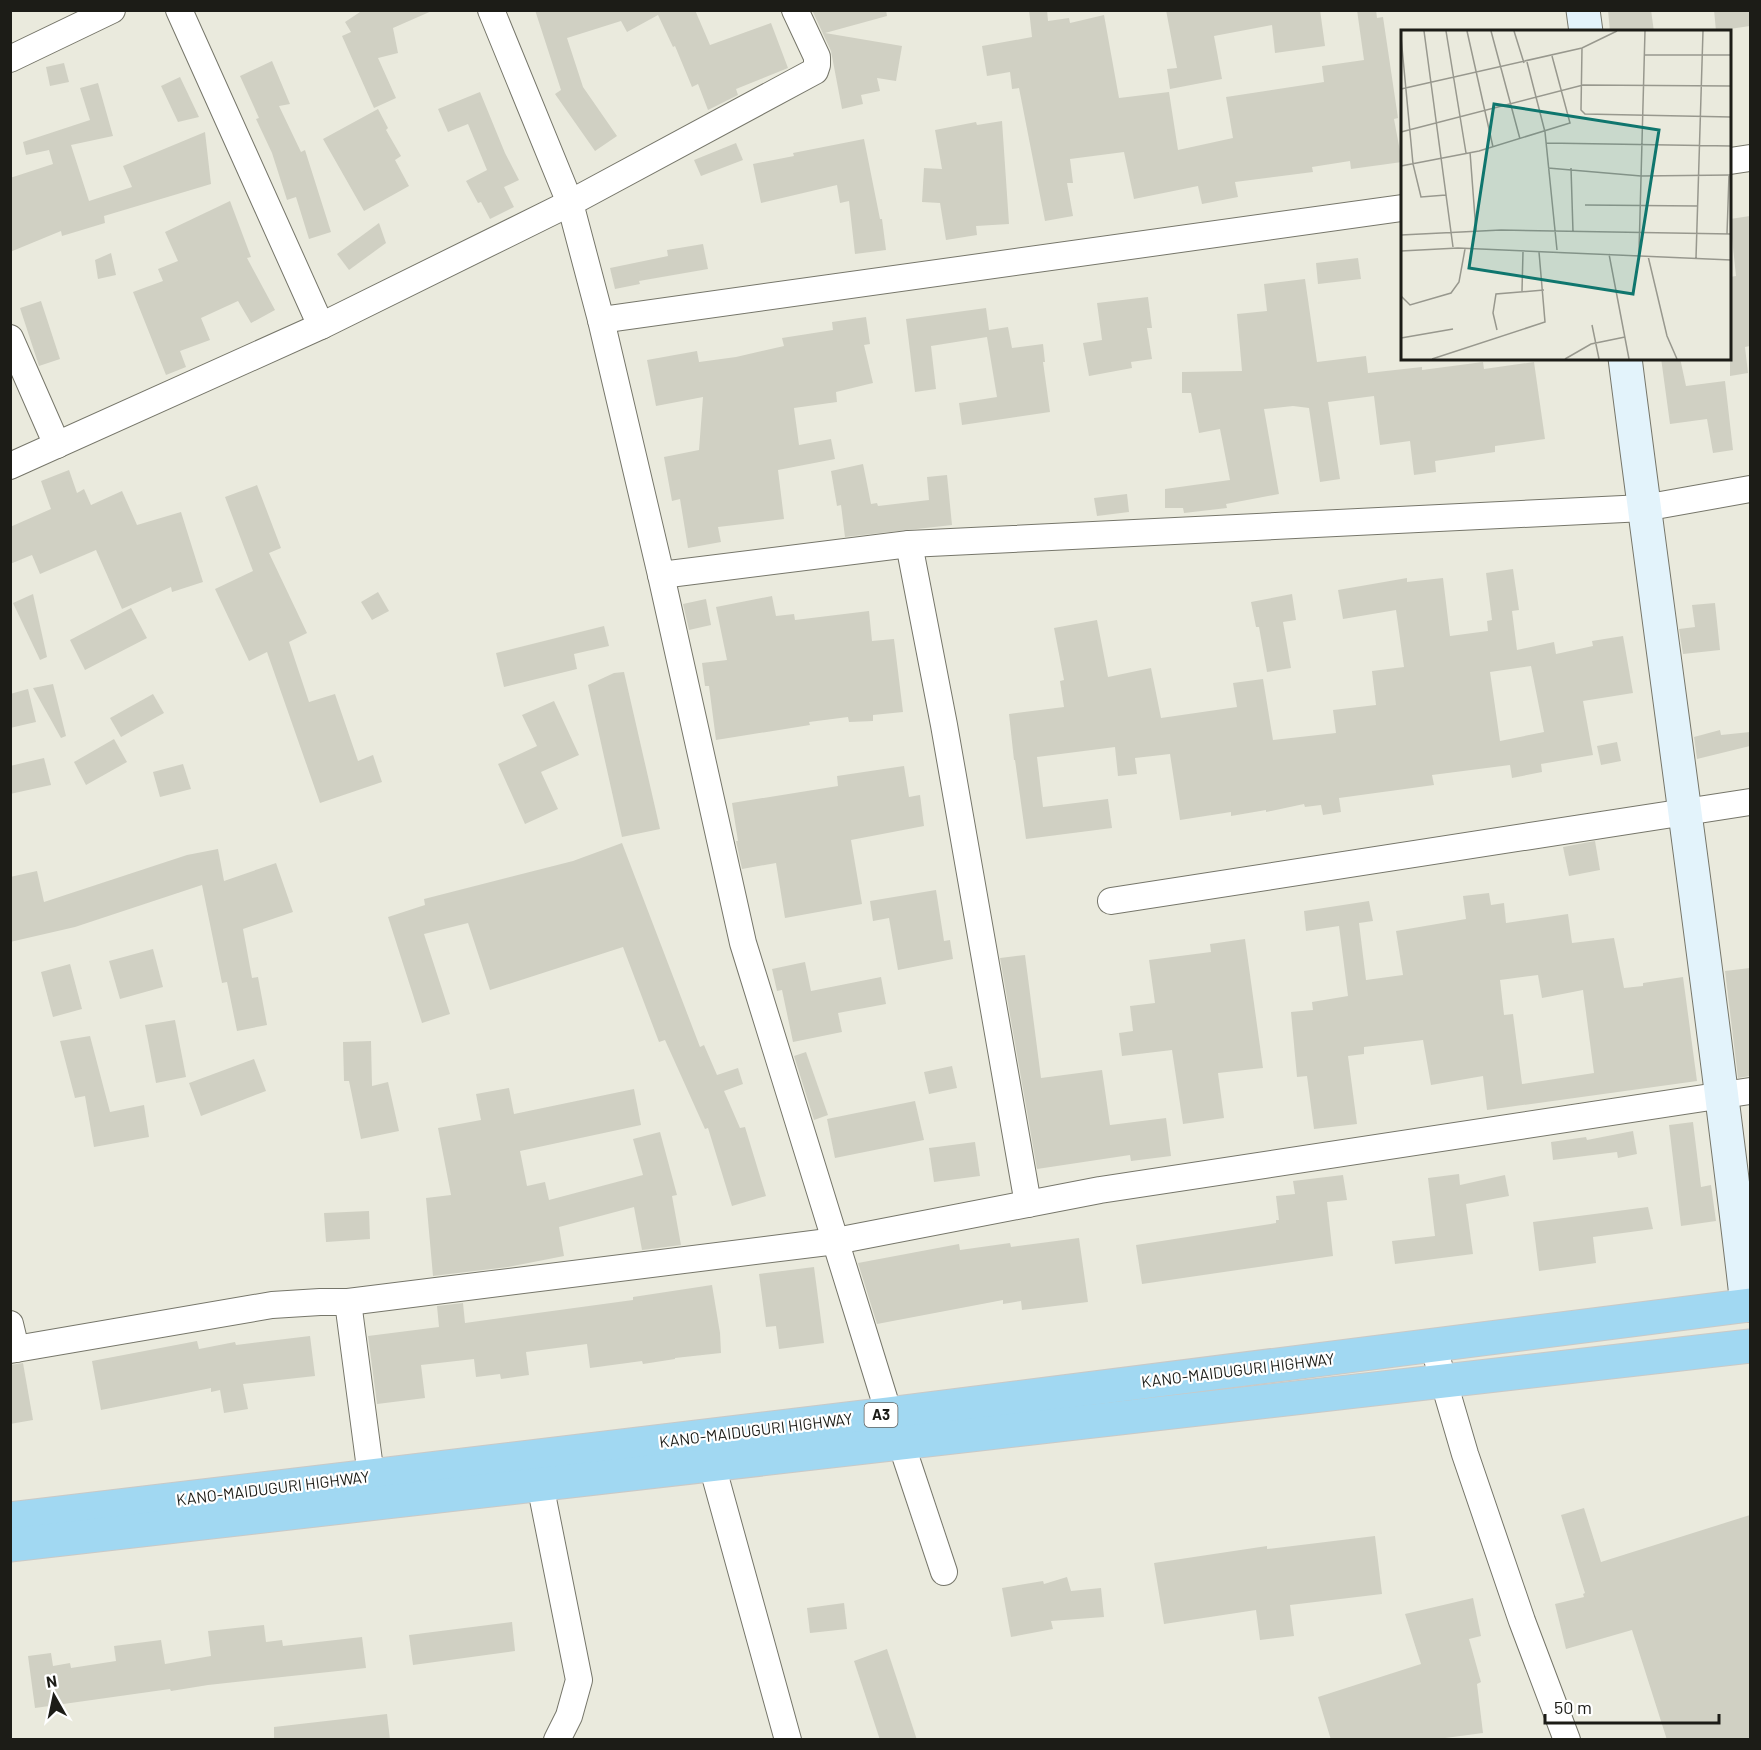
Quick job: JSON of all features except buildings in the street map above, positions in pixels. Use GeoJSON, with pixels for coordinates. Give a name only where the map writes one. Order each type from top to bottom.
{"type":"FeatureCollection","features":[{"type":"Feature","properties":{"kind":"highway","name":"KANO-MAIDUGURI HIGHWAY"},"geometry":{"type":"LineString","coordinates":[[10,1545],[712,1465],[895,1429],[1433,1345],[1749,1305]]}},
{"type":"Feature","properties":{"kind":"highway","name":"KANO-MAIDUGURI HIGHWAY"},"geometry":{"type":"LineString","coordinates":[[10,1519],[371,1476],[1442,1380],[1750,1346]]}},
{"type":"Feature","properties":{"kind":"street"},"geometry":{"type":"LineString","coordinates":[[10,58],[112,10]]}},
{"type":"Feature","properties":{"kind":"street"},"geometry":{"type":"LineString","coordinates":[[179,10],[321,326]]}},
{"type":"Feature","properties":{"kind":"street"},"geometry":{"type":"LineString","coordinates":[[491,10],[570,203],[602,320],[743,943],[895,1429],[944,1572]]}},
{"type":"Feature","properties":{"kind":"street"},"geometry":{"type":"LineString","coordinates":[[10,466],[321,326],[570,203],[815,71],[816,57],[795,10]]}},
{"type":"Feature","properties":{"kind":"street"},"geometry":{"type":"LineString","coordinates":[[1583,10],[1586,30]]}},
{"type":"Feature","properties":{"kind":"street"},"geometry":{"type":"LineString","coordinates":[[1731,161],[1750,158]]}},
{"type":"Feature","properties":{"kind":"street"},"geometry":{"type":"LineString","coordinates":[[602,320],[1401,208]]}},
{"type":"Feature","properties":{"kind":"street"},"geometry":{"type":"LineString","coordinates":[[10,338],[57,445]]}},
{"type":"Feature","properties":{"kind":"street"},"geometry":{"type":"LineString","coordinates":[[1625,360],[1684,811],[1737,1092],[1749,1305]]}},
{"type":"Feature","properties":{"kind":"street"},"geometry":{"type":"LineString","coordinates":[[661,575],[909,544],[1644,508],[1750,489]]}},
{"type":"Feature","properties":{"kind":"street"},"geometry":{"type":"LineString","coordinates":[[909,544],[944,725],[1028,1204]]}},
{"type":"Feature","properties":{"kind":"street"},"geometry":{"type":"LineString","coordinates":[[1111,902],[1750,802]]}},
{"type":"Feature","properties":{"kind":"street"},"geometry":{"type":"LineString","coordinates":[[10,1324],[13,1349],[272,1305],[348,1302],[836,1241],[1100,1190],[1737,1092]]}},
{"type":"Feature","properties":{"kind":"street"},"geometry":{"type":"LineString","coordinates":[[348,1302],[371,1476]]}},
{"type":"Feature","properties":{"kind":"street"},"geometry":{"type":"LineString","coordinates":[[1433,1345],[1465,1454],[1522,1621],[1566,1740]]}},
{"type":"Feature","properties":{"kind":"street"},"geometry":{"type":"LineString","coordinates":[[712,1465],[788,1740]]}},
{"type":"Feature","properties":{"kind":"street"},"geometry":{"type":"LineString","coordinates":[[540,1484],[579,1680],[569,1716],[557,1740]]}}]}
